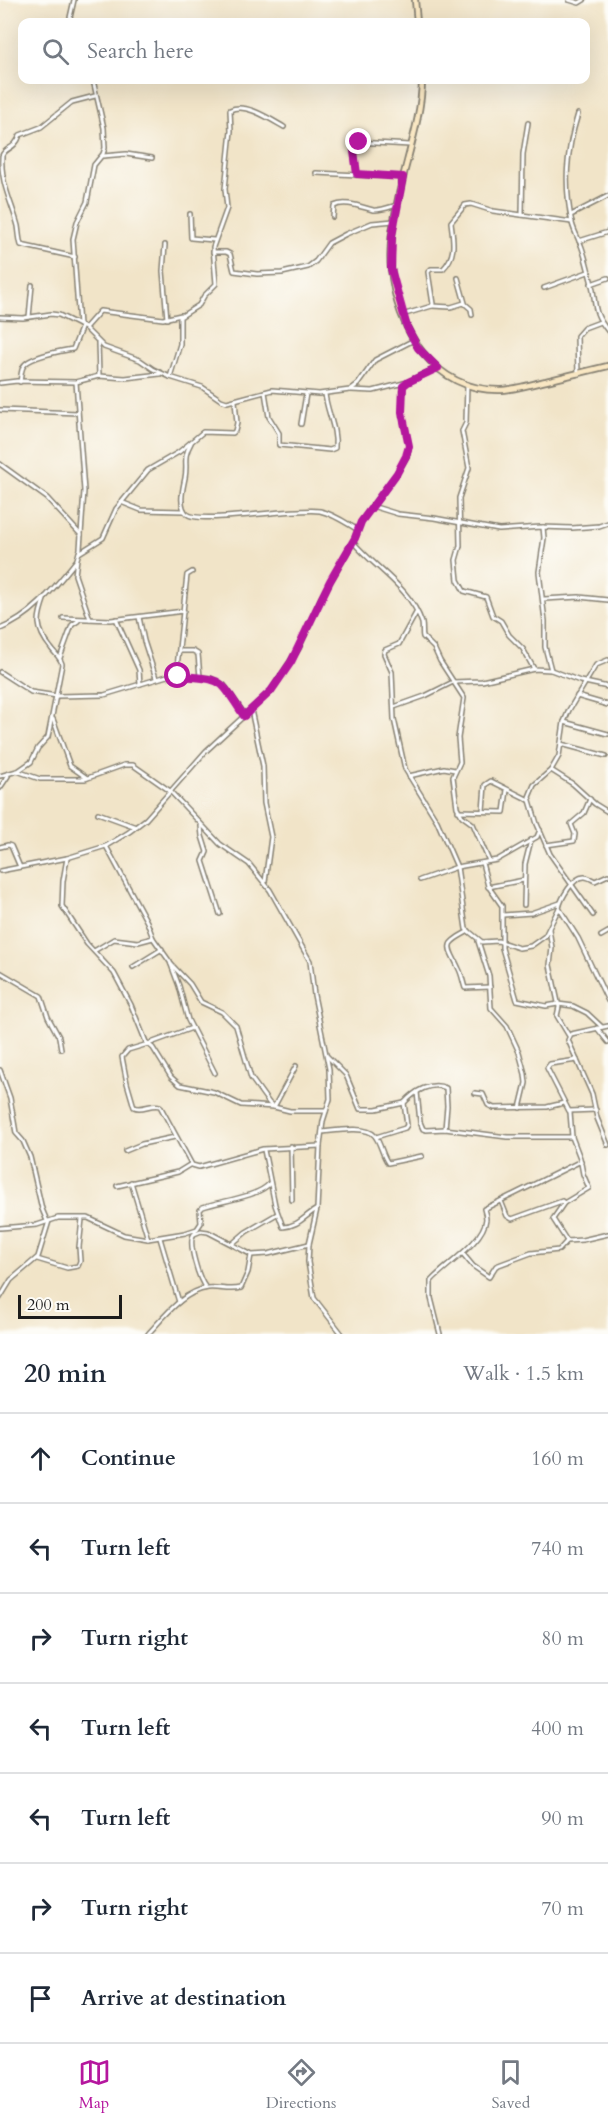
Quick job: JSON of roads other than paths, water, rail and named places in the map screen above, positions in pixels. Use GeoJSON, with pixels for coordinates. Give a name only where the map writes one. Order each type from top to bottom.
{"type":"FeatureCollection","features":[{"type":"Feature","properties":{"kind":"main road"},"geometry":{"type":"LineString","coordinates":[[415,0],[417,18]]}},
{"type":"Feature","properties":{"kind":"main road"},"geometry":{"type":"LineString","coordinates":[[422,84],[394,221],[390,255],[402,315],[414,340],[438,368],[455,379],[468,384],[503,390],[608,366]]}},
{"type":"Feature","properties":{"kind":"street"},"geometry":{"type":"LineString","coordinates":[[70,18],[74,0]]}},
{"type":"Feature","properties":{"kind":"street"},"geometry":{"type":"LineString","coordinates":[[569,0],[579,3],[584,0]]}},
{"type":"Feature","properties":{"kind":"street"},"geometry":{"type":"LineString","coordinates":[[20,382],[23,368],[27,363],[58,351],[73,349],[82,326],[74,234],[87,202],[94,165],[105,148],[104,128],[94,84]]}},
{"type":"Feature","properties":{"kind":"street"},"geometry":{"type":"LineString","coordinates":[[75,257],[21,244],[18,225],[3,187],[2,157],[5,152],[17,144],[20,135],[41,127],[72,102],[95,96]]}},
{"type":"Feature","properties":{"kind":"street"},"geometry":{"type":"LineString","coordinates":[[82,326],[103,310],[167,319],[183,315],[196,307],[215,287],[216,282],[213,252],[214,240],[227,208],[225,189],[231,131],[230,110],[234,108],[249,110],[284,127]]}},
{"type":"Feature","properties":{"kind":"street"},"geometry":{"type":"LineString","coordinates":[[578,114],[567,161],[566,186],[572,222],[588,272],[596,311],[600,322],[608,332]]}},
{"type":"Feature","properties":{"kind":"street"},"geometry":{"type":"LineString","coordinates":[[522,215],[523,154],[528,123]]}},
{"type":"Feature","properties":{"kind":"street"},"geometry":{"type":"LineString","coordinates":[[357,174],[354,151],[359,142],[410,145]]}},
{"type":"Feature","properties":{"kind":"street"},"geometry":{"type":"LineString","coordinates":[[101,156],[126,154],[152,158]]}},
{"type":"Feature","properties":{"kind":"street"},"geometry":{"type":"LineString","coordinates":[[316,173],[403,177]]}},
{"type":"Feature","properties":{"kind":"street"},"geometry":{"type":"LineString","coordinates":[[571,215],[608,196]]}},
{"type":"Feature","properties":{"kind":"street"},"geometry":{"type":"LineString","coordinates":[[333,218],[334,206],[338,204],[360,205],[375,210],[397,205]]}},
{"type":"Feature","properties":{"kind":"street"},"geometry":{"type":"LineString","coordinates":[[432,306],[434,303],[428,272],[431,269],[443,269],[452,257],[454,239],[451,222],[461,208],[467,204],[493,211],[572,222]]}},
{"type":"Feature","properties":{"kind":"street"},"geometry":{"type":"LineString","coordinates":[[190,214],[191,238],[214,240]]}},
{"type":"Feature","properties":{"kind":"street"},"geometry":{"type":"LineString","coordinates":[[213,252],[230,254],[234,271],[253,274],[282,273],[310,266],[329,243],[346,234],[372,223],[394,221]]}},
{"type":"Feature","properties":{"kind":"street"},"geometry":{"type":"LineString","coordinates":[[579,241],[608,232]]}},
{"type":"Feature","properties":{"kind":"street"},"geometry":{"type":"LineString","coordinates":[[165,245],[163,271],[167,319]]}},
{"type":"Feature","properties":{"kind":"street"},"geometry":{"type":"LineString","coordinates":[[544,288],[588,272]]}},
{"type":"Feature","properties":{"kind":"street"},"geometry":{"type":"LineString","coordinates":[[458,278],[465,303],[471,309],[472,315]]}},
{"type":"Feature","properties":{"kind":"street"},"geometry":{"type":"LineString","coordinates":[[591,284],[608,278]]}},
{"type":"Feature","properties":{"kind":"street"},"geometry":{"type":"LineString","coordinates":[[29,317],[32,285]]}},
{"type":"Feature","properties":{"kind":"street"},"geometry":{"type":"LineString","coordinates":[[402,315],[432,306],[452,306],[465,303]]}},
{"type":"Feature","properties":{"kind":"street"},"geometry":{"type":"LineString","coordinates":[[0,318],[54,314],[82,326],[106,348],[140,360],[162,374],[202,387],[221,400],[235,401],[278,390],[306,394],[350,390],[373,391],[406,383],[438,368]]}},
{"type":"Feature","properties":{"kind":"street"},"geometry":{"type":"LineString","coordinates":[[170,377],[179,350],[179,321],[183,315]]}},
{"type":"Feature","properties":{"kind":"street"},"geometry":{"type":"LineString","coordinates":[[578,374],[577,336],[584,328],[600,322]]}},
{"type":"Feature","properties":{"kind":"street"},"geometry":{"type":"LineString","coordinates":[[350,390],[358,384],[375,360],[414,340]]}},
{"type":"Feature","properties":{"kind":"street"},"geometry":{"type":"LineString","coordinates":[[98,342],[99,376]]}},
{"type":"Feature","properties":{"kind":"street"},"geometry":{"type":"LineString","coordinates":[[0,383],[76,382],[99,376],[128,378],[162,374]]}},
{"type":"Feature","properties":{"kind":"street"},"geometry":{"type":"LineString","coordinates":[[76,382],[84,491],[76,580],[90,619]]}},
{"type":"Feature","properties":{"kind":"street"},"geometry":{"type":"LineString","coordinates":[[0,871],[67,858],[106,846],[136,827],[206,751],[271,691],[291,662],[361,522],[397,473],[408,452],[402,412],[403,388],[406,383]]}},
{"type":"Feature","properties":{"kind":"street"},"geometry":{"type":"LineString","coordinates":[[468,384],[466,423],[462,431],[469,468],[459,498],[460,546],[456,560],[458,580],[461,588],[466,592],[486,597],[493,616],[501,621],[534,669]]}},
{"type":"Feature","properties":{"kind":"street"},"geometry":{"type":"LineString","coordinates":[[265,392],[269,417],[279,433],[279,445],[330,450],[335,448],[335,437],[325,394]]}},
{"type":"Feature","properties":{"kind":"street"},"geometry":{"type":"LineString","coordinates":[[301,424],[306,394]]}},
{"type":"Feature","properties":{"kind":"street"},"geometry":{"type":"LineString","coordinates":[[79,553],[103,537],[122,502],[147,470],[204,432],[233,433],[236,431],[235,401]]}},
{"type":"Feature","properties":{"kind":"street"},"geometry":{"type":"LineString","coordinates":[[0,410],[78,412]]}},
{"type":"Feature","properties":{"kind":"street"},"geometry":{"type":"LineString","coordinates":[[185,511],[182,494],[186,471],[184,457],[191,442]]}},
{"type":"Feature","properties":{"kind":"street"},"geometry":{"type":"LineString","coordinates":[[0,464],[47,498],[81,535]]}},
{"type":"Feature","properties":{"kind":"street"},"geometry":{"type":"LineString","coordinates":[[122,502],[141,510],[185,511],[198,518],[320,511],[334,516],[357,530]]}},
{"type":"Feature","properties":{"kind":"street"},"geometry":{"type":"LineString","coordinates":[[372,506],[398,514],[499,530],[572,528],[608,523]]}},
{"type":"Feature","properties":{"kind":"street"},"geometry":{"type":"LineString","coordinates":[[543,527],[544,538],[539,572],[543,598],[545,644],[551,670]]}},
{"type":"Feature","properties":{"kind":"street"},"geometry":{"type":"LineString","coordinates":[[352,542],[403,589],[422,626],[423,637],[434,648],[464,700],[458,738],[460,762],[453,777],[458,811],[473,824],[489,861]]}},
{"type":"Feature","properties":{"kind":"street"},"geometry":{"type":"LineString","coordinates":[[0,629],[19,621],[45,597],[77,559]]}},
{"type":"Feature","properties":{"kind":"street"},"geometry":{"type":"LineString","coordinates":[[176,676],[187,574],[192,572]]}},
{"type":"Feature","properties":{"kind":"street"},"geometry":{"type":"LineString","coordinates":[[0,776],[17,771],[31,762],[46,739],[53,717],[62,664],[60,658],[45,640],[40,627],[38,613],[45,597]]}},
{"type":"Feature","properties":{"kind":"street"},"geometry":{"type":"LineString","coordinates":[[543,598],[579,597],[608,600]]}},
{"type":"Feature","properties":{"kind":"street"},"geometry":{"type":"LineString","coordinates":[[63,618],[116,619],[184,611]]}},
{"type":"Feature","properties":{"kind":"street"},"geometry":{"type":"LineString","coordinates":[[416,613],[399,644],[384,652],[392,672],[394,719],[404,765],[437,821],[457,867],[463,915],[469,932],[484,942],[502,942],[516,948],[530,947],[542,939],[549,929],[571,885],[583,876],[595,881],[608,875]]}},
{"type":"Feature","properties":{"kind":"street"},"geometry":{"type":"LineString","coordinates":[[139,617],[156,678]]}},
{"type":"Feature","properties":{"kind":"street"},"geometry":{"type":"LineString","coordinates":[[116,619],[139,670],[140,685]]}},
{"type":"Feature","properties":{"kind":"street"},"geometry":{"type":"LineString","coordinates":[[60,658],[72,625],[80,620]]}},
{"type":"Feature","properties":{"kind":"street"},"geometry":{"type":"LineString","coordinates":[[180,651],[193,651],[198,654],[200,677]]}},
{"type":"Feature","properties":{"kind":"street"},"geometry":{"type":"LineString","coordinates":[[592,915],[546,845],[529,800],[534,785],[551,770],[559,756],[564,722],[577,696],[596,665],[608,660]]}},
{"type":"Feature","properties":{"kind":"street"},"geometry":{"type":"LineString","coordinates":[[394,707],[425,696],[453,682],[482,681],[534,669],[551,670],[608,687]]}},
{"type":"Feature","properties":{"kind":"street"},"geometry":{"type":"LineString","coordinates":[[0,672],[31,692],[57,696],[104,695],[156,678],[176,676],[210,678],[224,685],[244,716]]}},
{"type":"Feature","properties":{"kind":"street"},"geometry":{"type":"LineString","coordinates":[[577,696],[608,705]]}},
{"type":"Feature","properties":{"kind":"street"},"geometry":{"type":"LineString","coordinates":[[251,710],[263,766],[264,803],[271,837],[265,883]]}},
{"type":"Feature","properties":{"kind":"street"},"geometry":{"type":"LineString","coordinates":[[53,717],[70,766],[88,779]]}},
{"type":"Feature","properties":{"kind":"street"},"geometry":{"type":"LineString","coordinates":[[564,722],[608,734]]}},
{"type":"Feature","properties":{"kind":"street"},"geometry":{"type":"LineString","coordinates":[[561,744],[606,756]]}},
{"type":"Feature","properties":{"kind":"street"},"geometry":{"type":"LineString","coordinates":[[17,771],[40,779],[88,779],[129,765],[136,767],[170,791],[220,844],[249,864],[265,883],[310,961],[314,995],[326,1054],[330,1096],[320,1146],[317,1209],[309,1244],[309,1274],[314,1299],[342,1334]]}},
{"type":"Feature","properties":{"kind":"street"},"geometry":{"type":"LineString","coordinates":[[409,776],[444,768],[455,770]]}},
{"type":"Feature","properties":{"kind":"street"},"geometry":{"type":"LineString","coordinates":[[551,770],[608,812]]}},
{"type":"Feature","properties":{"kind":"street"},"geometry":{"type":"LineString","coordinates":[[0,788],[9,774]]}},
{"type":"Feature","properties":{"kind":"street"},"geometry":{"type":"LineString","coordinates":[[483,811],[486,783],[492,781],[529,800]]}},
{"type":"Feature","properties":{"kind":"street"},"geometry":{"type":"LineString","coordinates":[[458,811],[505,812],[507,790]]}},
{"type":"Feature","properties":{"kind":"street"},"geometry":{"type":"LineString","coordinates":[[546,845],[574,841],[575,834],[571,824],[584,813],[590,799]]}},
{"type":"Feature","properties":{"kind":"street"},"geometry":{"type":"LineString","coordinates":[[98,813],[136,827]]}},
{"type":"Feature","properties":{"kind":"street"},"geometry":{"type":"LineString","coordinates":[[201,824],[207,852],[203,861],[220,914]]}},
{"type":"Feature","properties":{"kind":"street"},"geometry":{"type":"LineString","coordinates":[[420,880],[457,867],[501,858],[538,836],[540,830]]}},
{"type":"Feature","properties":{"kind":"street"},"geometry":{"type":"LineString","coordinates":[[524,905],[526,899],[525,864],[531,840]]}},
{"type":"Feature","properties":{"kind":"street"},"geometry":{"type":"LineString","coordinates":[[0,847],[11,846],[20,867]]}},
{"type":"Feature","properties":{"kind":"street"},"geometry":{"type":"LineString","coordinates":[[106,846],[147,922],[153,938],[170,962],[190,984],[201,1002],[222,1012],[236,1026],[251,1078],[262,1095],[274,1107]]}},
{"type":"Feature","properties":{"kind":"street"},"geometry":{"type":"LineString","coordinates":[[67,858],[62,906],[87,944],[110,967],[119,981],[148,1044],[153,1048],[171,1077],[180,1085],[214,1092],[241,1105],[274,1107],[290,1111],[326,1111]]}},
{"type":"Feature","properties":{"kind":"street"},"geometry":{"type":"LineString","coordinates":[[482,863],[488,887],[500,903],[503,915],[503,952],[517,1000],[546,1006],[558,1004],[577,1008],[587,1013],[602,1027]]}},
{"type":"Feature","properties":{"kind":"street"},"geometry":{"type":"LineString","coordinates":[[488,887],[524,880]]}},
{"type":"Feature","properties":{"kind":"street"},"geometry":{"type":"LineString","coordinates":[[503,915],[531,913],[560,903]]}},
{"type":"Feature","properties":{"kind":"street"},"geometry":{"type":"LineString","coordinates":[[559,908],[578,938],[608,1001]]}},
{"type":"Feature","properties":{"kind":"street"},"geometry":{"type":"LineString","coordinates":[[549,929],[552,948],[550,965],[558,1004],[557,1016],[569,1036],[568,1042],[594,1100],[597,1119],[608,1145]]}},
{"type":"Feature","properties":{"kind":"street"},"geometry":{"type":"LineString","coordinates":[[469,932],[452,942],[451,955],[461,971],[465,988],[490,987]]}},
{"type":"Feature","properties":{"kind":"street"},"geometry":{"type":"LineString","coordinates":[[601,936],[608,932]]}},
{"type":"Feature","properties":{"kind":"street"},"geometry":{"type":"LineString","coordinates":[[93,951],[114,939],[138,942],[153,938]]}},
{"type":"Feature","properties":{"kind":"street"},"geometry":{"type":"LineString","coordinates":[[478,939],[487,969],[491,1010],[507,1026],[519,1052],[525,1074],[526,1083],[520,1108]]}},
{"type":"Feature","properties":{"kind":"street"},"geometry":{"type":"LineString","coordinates":[[133,967],[162,950]]}},
{"type":"Feature","properties":{"kind":"street"},"geometry":{"type":"LineString","coordinates":[[170,962],[192,1028],[215,1073]]}},
{"type":"Feature","properties":{"kind":"street"},"geometry":{"type":"LineString","coordinates":[[0,972],[41,996],[48,1017],[60,1037],[61,1049]]}},
{"type":"Feature","properties":{"kind":"street"},"geometry":{"type":"LineString","coordinates":[[569,1036],[608,1026]]}},
{"type":"Feature","properties":{"kind":"street"},"geometry":{"type":"LineString","coordinates":[[192,1028],[124,1052],[122,1056],[134,1107],[139,1109],[160,1106],[190,1164],[199,1167],[264,1149],[320,1146]]}},
{"type":"Feature","properties":{"kind":"street"},"geometry":{"type":"LineString","coordinates":[[597,1028],[608,1042]]}},
{"type":"Feature","properties":{"kind":"street"},"geometry":{"type":"LineString","coordinates":[[326,1054],[346,1075],[360,1109],[373,1110],[404,1103],[417,1092],[431,1085],[446,1087],[445,1130]]}},
{"type":"Feature","properties":{"kind":"street"},"geometry":{"type":"LineString","coordinates":[[567,1241],[554,1219],[564,1203],[589,1189],[572,1137],[570,1112],[547,1067],[550,1064],[577,1060]]}},
{"type":"Feature","properties":{"kind":"street"},"geometry":{"type":"LineString","coordinates":[[274,1107],[296,1066]]}},
{"type":"Feature","properties":{"kind":"street"},"geometry":{"type":"LineString","coordinates":[[0,1070],[10,1100],[16,1133],[30,1157],[42,1209],[48,1221],[37,1259],[11,1280],[0,1298]]}},
{"type":"Feature","properties":{"kind":"street"},"geometry":{"type":"LineString","coordinates":[[417,1092],[420,1122],[423,1129],[507,1137],[572,1137]]}},
{"type":"Feature","properties":{"kind":"street"},"geometry":{"type":"LineString","coordinates":[[475,1093],[483,1094],[488,1105],[494,1108],[547,1107],[564,1103]]}},
{"type":"Feature","properties":{"kind":"street"},"geometry":{"type":"LineString","coordinates":[[376,1137],[405,1128],[407,1125],[404,1103]]}},
{"type":"Feature","properties":{"kind":"street"},"geometry":{"type":"LineString","coordinates":[[570,1112],[596,1110]]}},
{"type":"Feature","properties":{"kind":"street"},"geometry":{"type":"LineString","coordinates":[[322,1132],[362,1130],[371,1132],[376,1137],[388,1163],[422,1156]]}},
{"type":"Feature","properties":{"kind":"street"},"geometry":{"type":"LineString","coordinates":[[125,1151],[142,1144],[176,1137]]}},
{"type":"Feature","properties":{"kind":"street"},"geometry":{"type":"LineString","coordinates":[[291,1146],[292,1200]]}},
{"type":"Feature","properties":{"kind":"street"},"geometry":{"type":"LineString","coordinates":[[264,1149],[277,1214],[285,1228],[298,1224],[317,1209]]}},
{"type":"Feature","properties":{"kind":"street"},"geometry":{"type":"LineString","coordinates":[[440,1334],[431,1298],[431,1281],[463,1254],[480,1233],[486,1219],[484,1209],[581,1161]]}},
{"type":"Feature","properties":{"kind":"street"},"geometry":{"type":"LineString","coordinates":[[117,1185],[178,1172],[190,1164]]}},
{"type":"Feature","properties":{"kind":"street"},"geometry":{"type":"LineString","coordinates":[[131,1182],[148,1239]]}},
{"type":"Feature","properties":{"kind":"street"},"geometry":{"type":"LineString","coordinates":[[0,1228],[35,1226],[59,1218],[92,1220],[129,1237],[148,1239],[185,1233],[194,1230],[201,1223],[200,1211],[203,1207],[257,1192],[266,1188],[270,1183]]}},
{"type":"Feature","properties":{"kind":"street"},"geometry":{"type":"LineString","coordinates":[[501,1201],[507,1216],[512,1219],[557,1201],[562,1200],[564,1203]]}},
{"type":"Feature","properties":{"kind":"street"},"geometry":{"type":"LineString","coordinates":[[232,1244],[246,1232],[277,1214]]}},
{"type":"Feature","properties":{"kind":"street"},"geometry":{"type":"LineString","coordinates":[[37,1259],[67,1268],[78,1266],[82,1219]]}},
{"type":"Feature","properties":{"kind":"street"},"geometry":{"type":"LineString","coordinates":[[206,1288],[198,1271],[191,1237],[201,1231],[206,1231],[251,1255],[268,1254],[309,1244]]}},
{"type":"Feature","properties":{"kind":"street"},"geometry":{"type":"LineString","coordinates":[[463,1254],[472,1266],[489,1277],[496,1266],[531,1253],[559,1250],[567,1241],[608,1234]]}},
{"type":"Feature","properties":{"kind":"street"},"geometry":{"type":"LineString","coordinates":[[160,1237],[179,1302]]}},
{"type":"Feature","properties":{"kind":"street"},"geometry":{"type":"LineString","coordinates":[[148,1334],[179,1302],[194,1292],[206,1288],[241,1288],[248,1272],[251,1255]]}}]}
